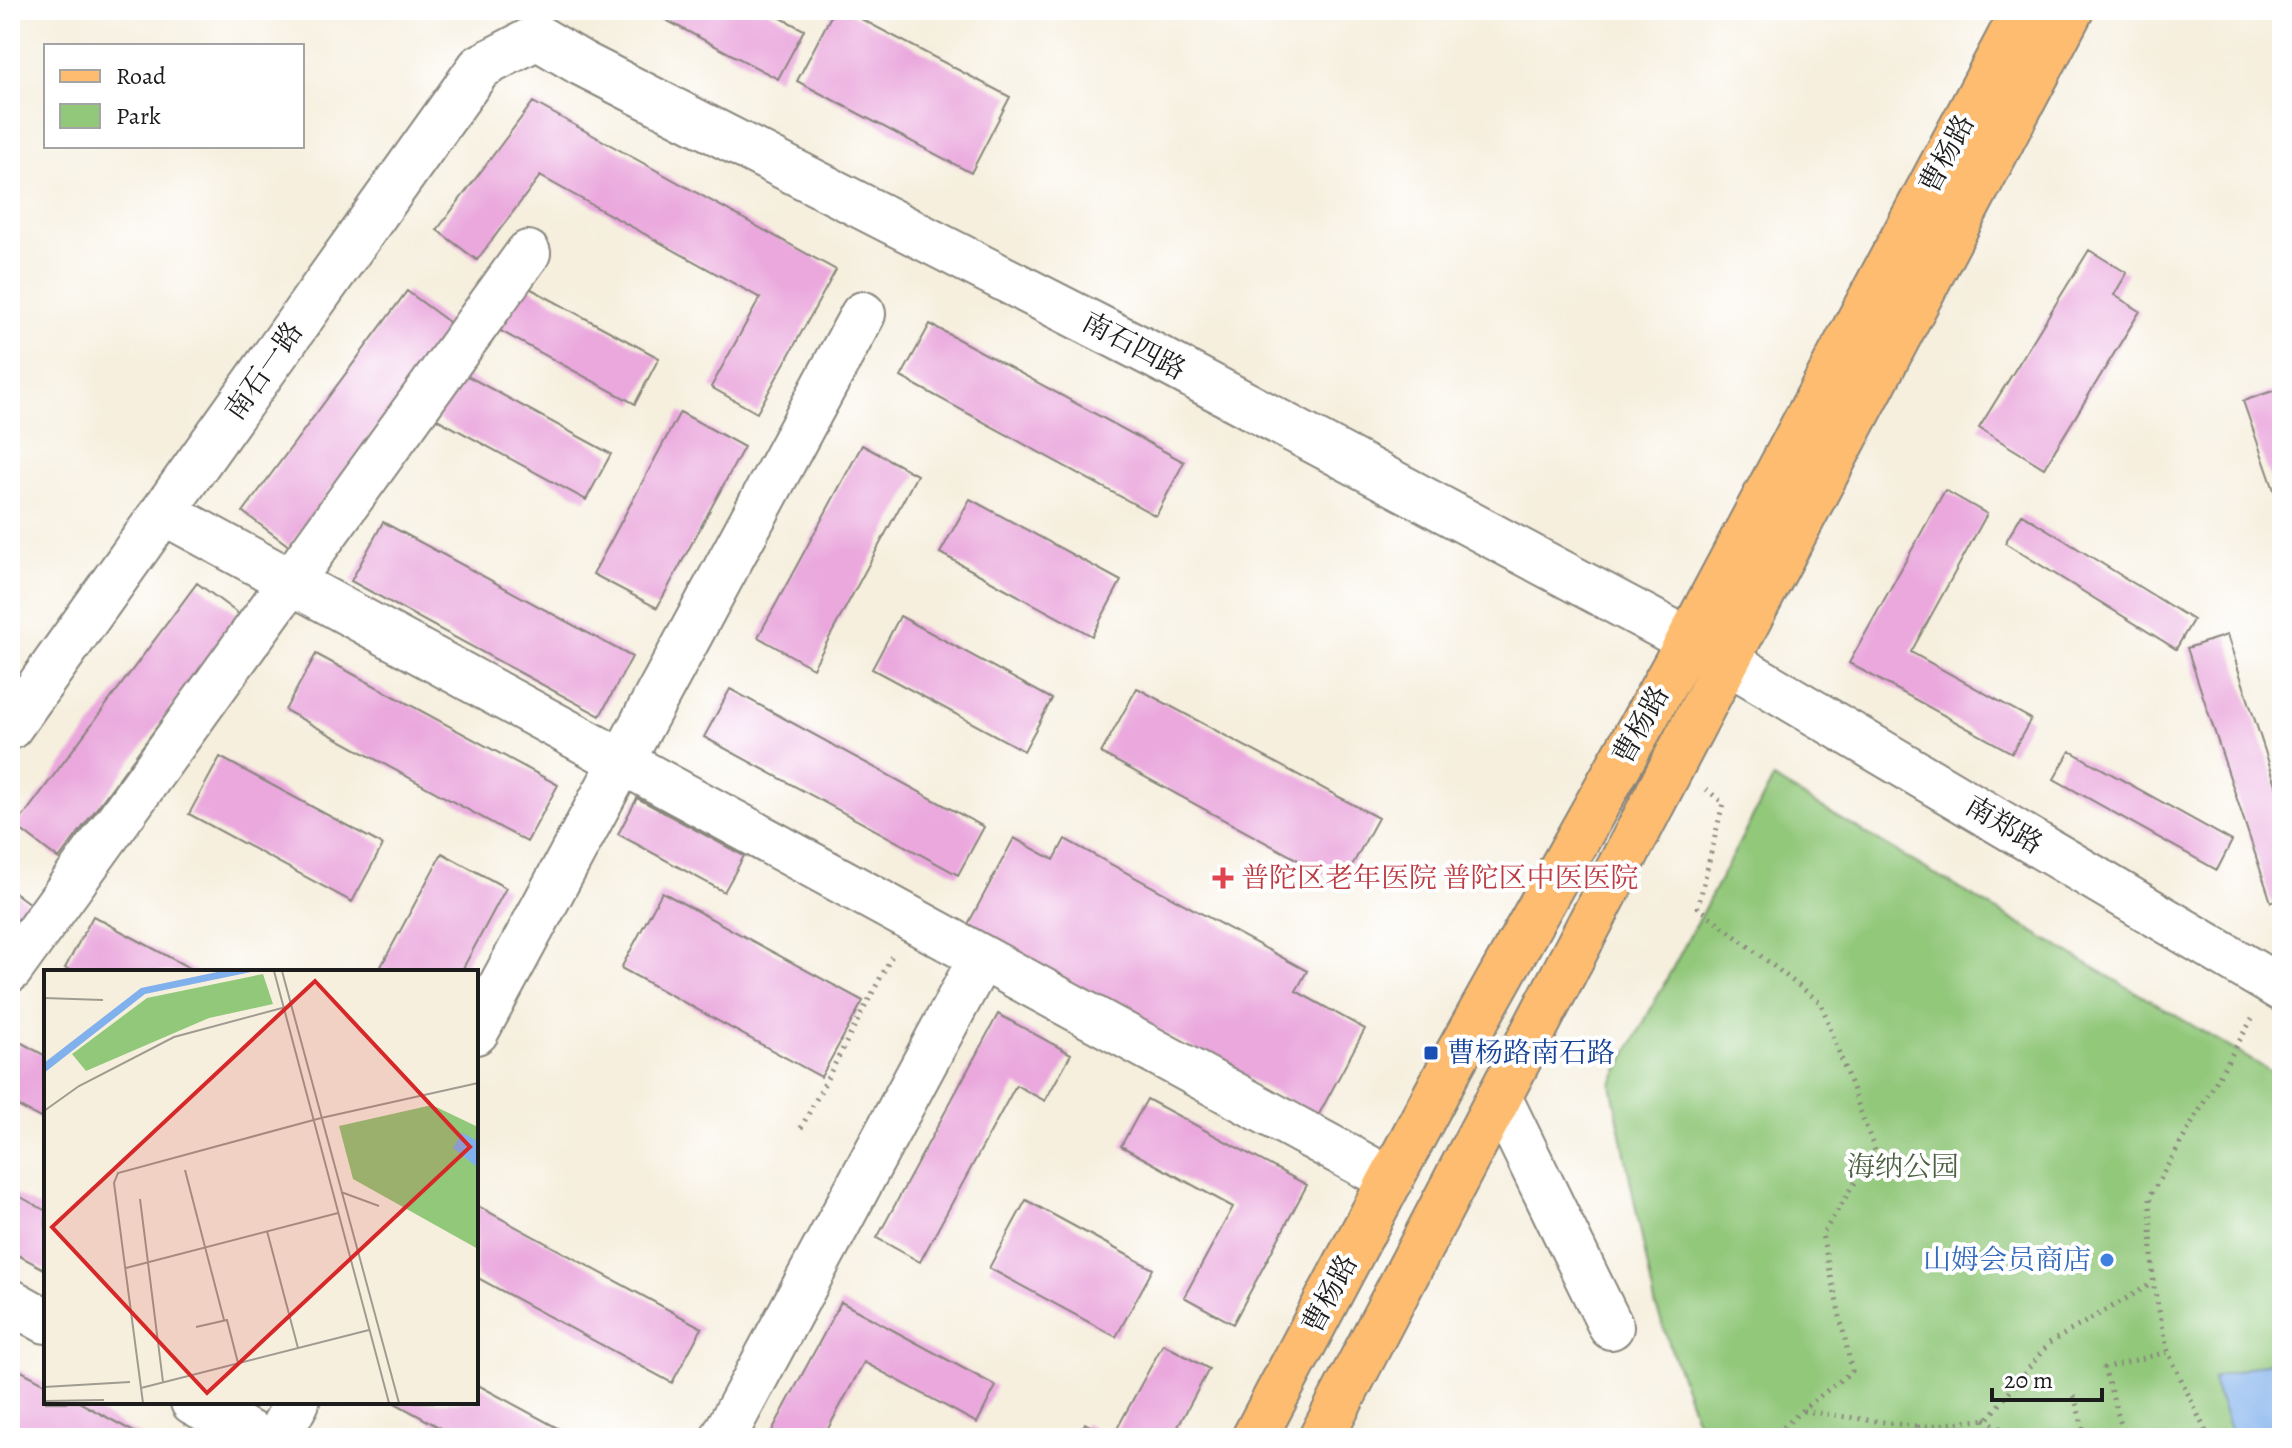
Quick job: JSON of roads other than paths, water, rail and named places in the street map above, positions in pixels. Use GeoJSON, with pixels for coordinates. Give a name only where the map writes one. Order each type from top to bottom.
{"type":"FeatureCollection","features":[{"type":"Feature","properties":{"kind":"main road","name":"曹杨路"},"geometry":{"type":"LineString","coordinates":[[1254,1438],[1453,1062],[1688,642],[2024,10]]}},
{"type":"Feature","properties":{"kind":"main road","name":"曹杨路"},"geometry":{"type":"LineString","coordinates":[[1321,1438],[2071,10]]}},
{"type":"Feature","properties":{"kind":"street","name":"南石四路"},"geometry":{"type":"LineString","coordinates":[[537,37],[581,63],[1155,356],[1727,661]]}},
{"type":"Feature","properties":{"kind":"street","name":"南石一路"},"geometry":{"type":"LineString","coordinates":[[10,727],[480,67],[537,37]]}},
{"type":"Feature","properties":{"kind":"street"},"geometry":{"type":"LineString","coordinates":[[10,970],[528,253]]}},
{"type":"Feature","properties":{"kind":"street"},"geometry":{"type":"LineString","coordinates":[[478,1028],[863,314]]}},
{"type":"Feature","properties":{"kind":"street"},"geometry":{"type":"LineString","coordinates":[[163,512],[1391,1180]]}},
{"type":"Feature","properties":{"kind":"street","name":"南郑路"},"geometry":{"type":"LineString","coordinates":[[1727,661],[2277,986]]}},
{"type":"Feature","properties":{"kind":"street"},"geometry":{"type":"LineString","coordinates":[[723,1438],[981,958]]}},
{"type":"Feature","properties":{"kind":"street"},"geometry":{"type":"LineString","coordinates":[[1499,1097],[1611,1327]]}},
{"type":"Feature","properties":{"kind":"street"},"geometry":{"type":"LineString","coordinates":[[10,1301],[44,1320]]}},
{"type":"Feature","properties":{"kind":"street"},"geometry":{"type":"LineString","coordinates":[[197,1404],[258,1438]]}},
{"type":"Feature","properties":{"kind":"street"},"geometry":{"type":"LineString","coordinates":[[277,1438],[296,1404]]}},
{"type":"Feature","properties":{"kind":"water"},"geometry":{"type":"Polygon","coordinates":[[[2282,1358],[2282,1438],[2233,1438],[2212,1378],[2282,1358]]]}},
{"type":"Feature","properties":{"kind":"place","name":"普陀区老年医院 普陀区中医医院"},"geometry":{"type":"Point","coordinates":[1223,878]}},
{"type":"Feature","properties":{"kind":"place","name":"曹杨路南石路"},"geometry":{"type":"Point","coordinates":[1431,1053]}},
{"type":"Feature","properties":{"kind":"place","name":"山姆会员商店"},"geometry":{"type":"Point","coordinates":[2107,1260]}},
{"type":"Feature","properties":{"kind":"park label","name":"海纳公园"},"geometry":{"type":"Point","coordinates":[1903,1167]}}]}
